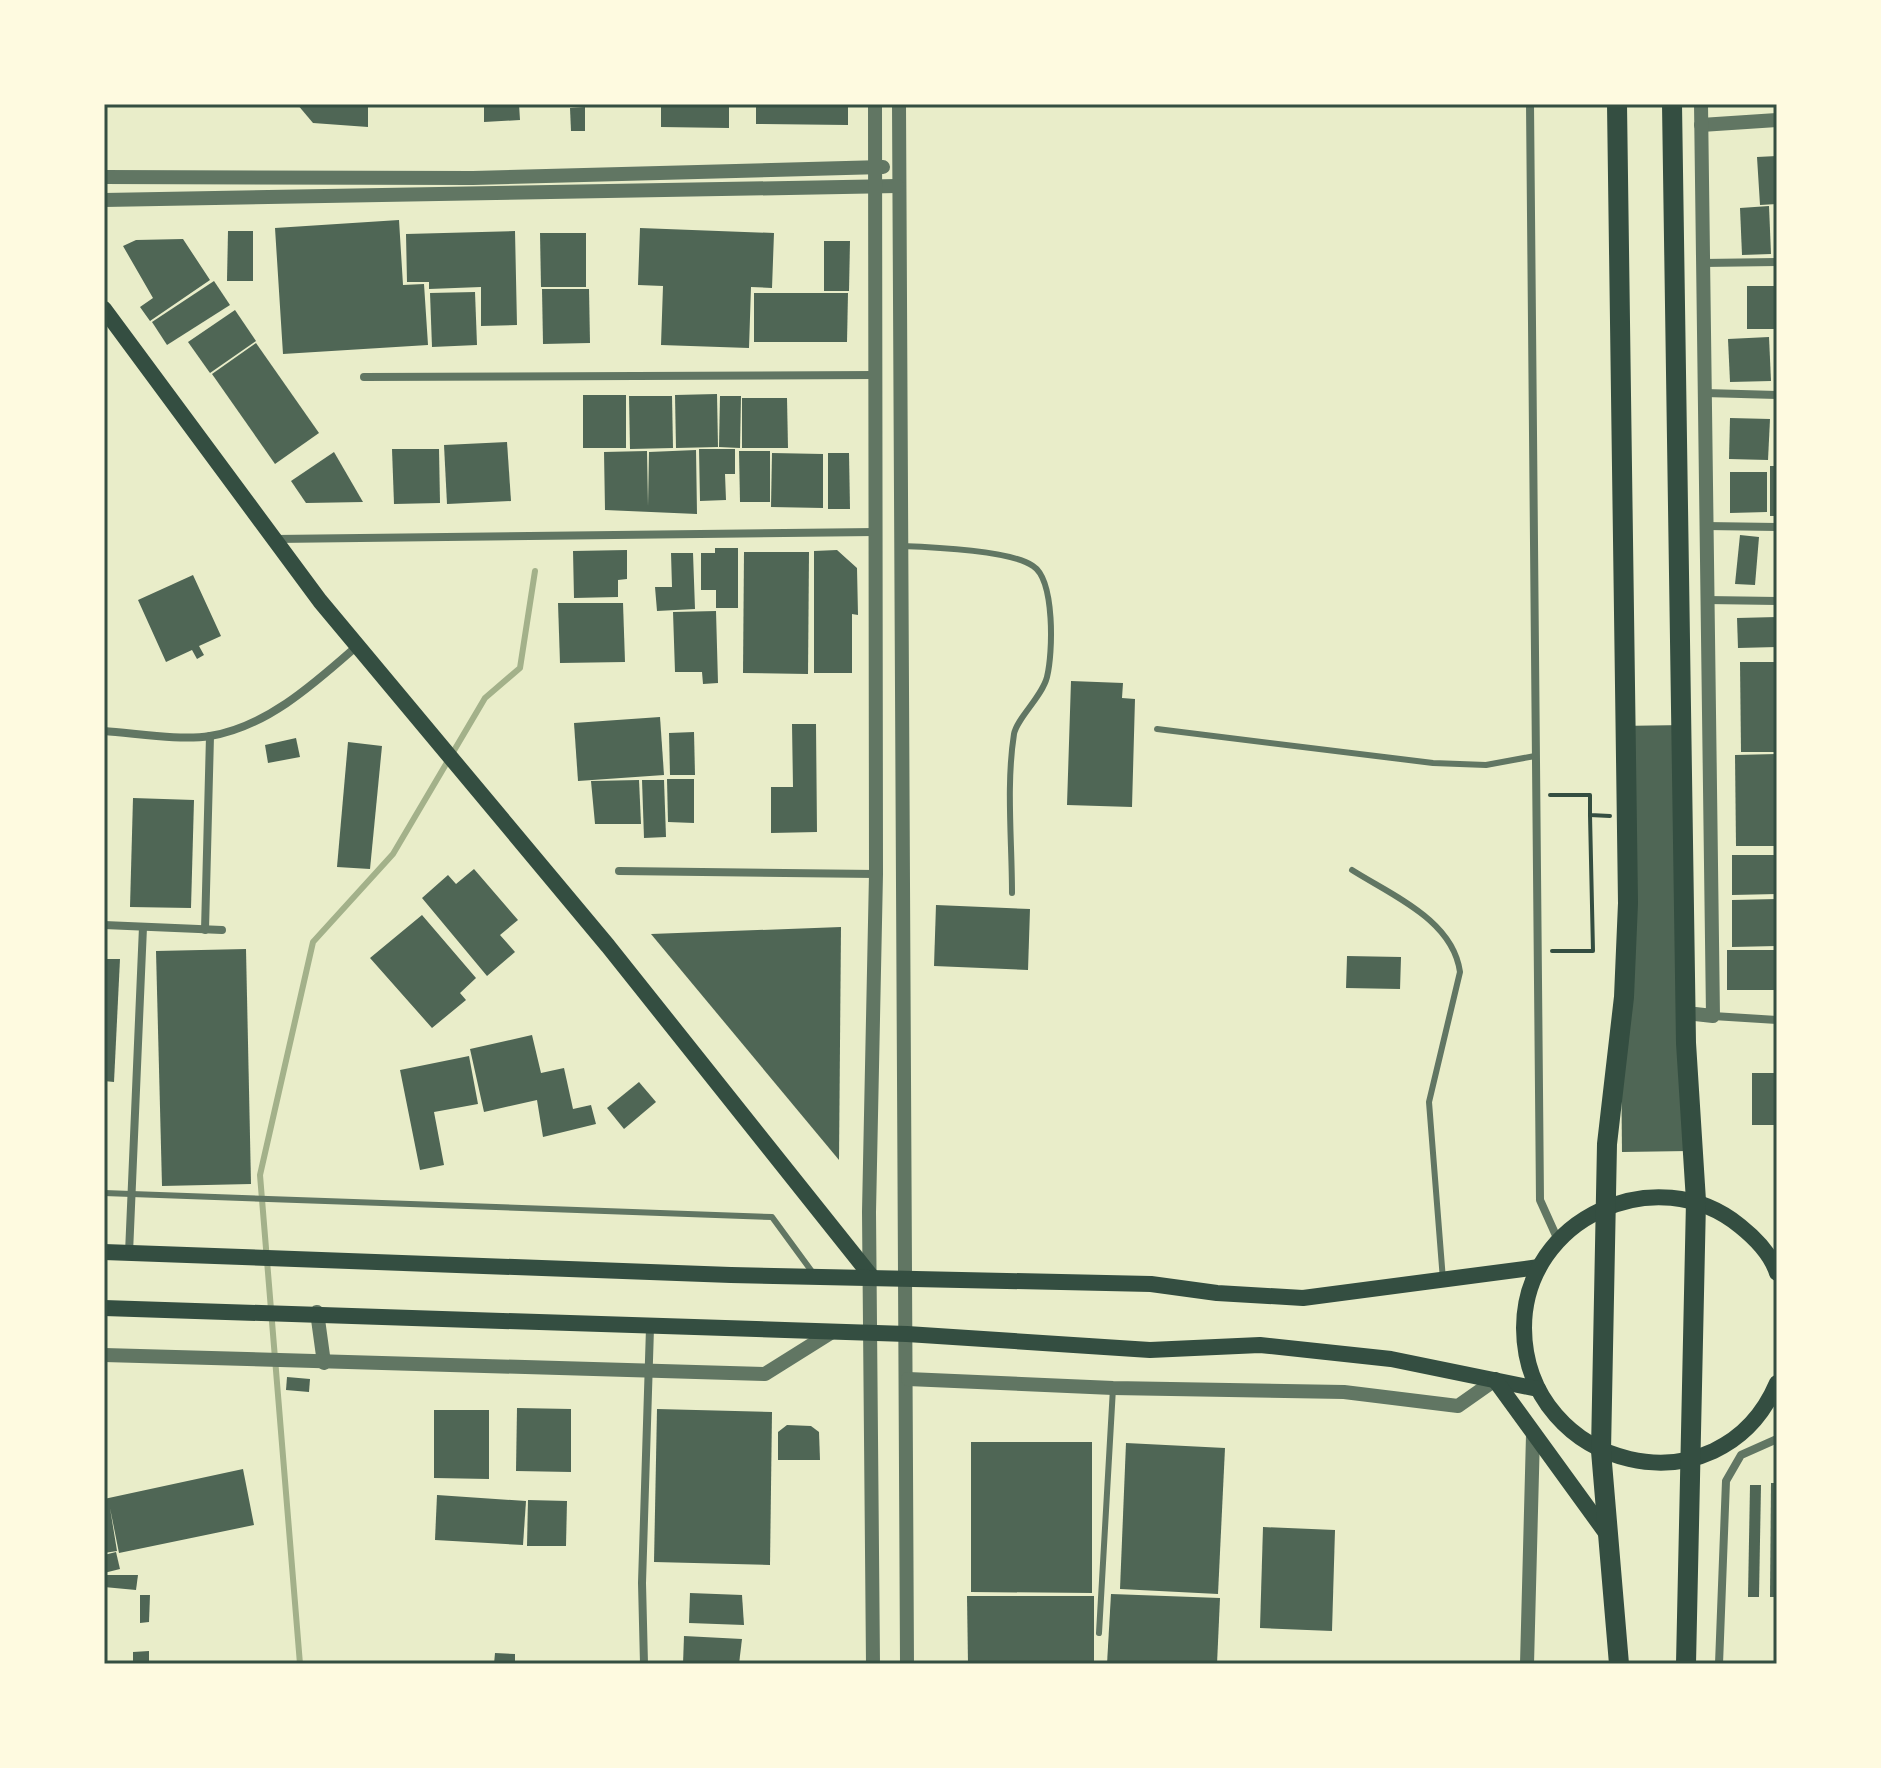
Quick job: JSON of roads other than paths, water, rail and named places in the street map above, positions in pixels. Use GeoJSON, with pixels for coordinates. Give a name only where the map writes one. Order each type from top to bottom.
{"type":"FeatureCollection","features":[{"type":"Feature","properties":{"kind":"main road"},"geometry":{"type":"LineString","coordinates":[[1617,104],[1628,903],[1624,997],[1607,1144],[1601,1451],[1619,1664]]}},
{"type":"Feature","properties":{"kind":"main road"},"geometry":{"type":"LineString","coordinates":[[1672,104],[1686,1013],[1696,1201],[1686,1664]]}},
{"type":"Feature","properties":{"kind":"main road"},"geometry":{"type":"LineString","coordinates":[[104,309],[274,539],[358,645],[608,946],[871,1276]]}},
{"type":"Feature","properties":{"kind":"main road"},"geometry":{"type":"LineString","coordinates":[[1776,1267],[1745,1229],[1727,1215],[1696,1201],[1659,1195],[1606,1205],[1572,1226],[1539,1267],[1526,1304],[1524,1327],[1526,1350],[1538,1389],[1555,1415],[1601,1451],[1652,1464],[1690,1460],[1738,1437],[1772,1407],[1777,1383]]}},
{"type":"Feature","properties":{"kind":"main road"},"geometry":{"type":"LineString","coordinates":[[104,1252],[306,1262],[1151,1284],[1217,1293],[1303,1298],[1539,1267]]}},
{"type":"Feature","properties":{"kind":"main road"},"geometry":{"type":"LineString","coordinates":[[104,1308],[261,1310],[650,1328],[907,1334],[1150,1350],[1260,1345],[1391,1359],[1538,1389]]}},
{"type":"Feature","properties":{"kind":"main road"},"geometry":{"type":"LineString","coordinates":[[1495,1380],[1610,1539]]}},
{"type":"Feature","properties":{"kind":"street"},"geometry":{"type":"LineString","coordinates":[[873,1664],[869,1196],[876,874],[875,104]]}},
{"type":"Feature","properties":{"kind":"street"},"geometry":{"type":"LineString","coordinates":[[899,104],[897,186],[908,1379],[907,1664]]}},
{"type":"Feature","properties":{"kind":"street"},"geometry":{"type":"LineString","coordinates":[[1530,104],[1540,1200],[1558,1240]]}},
{"type":"Feature","properties":{"kind":"street"},"geometry":{"type":"LineString","coordinates":[[1701,104],[1713,1016]]}},
{"type":"Feature","properties":{"kind":"street"},"geometry":{"type":"LineString","coordinates":[[1701,125],[1777,120]]}},
{"type":"Feature","properties":{"kind":"street"},"geometry":{"type":"LineString","coordinates":[[104,177],[473,178],[897,167]]}},
{"type":"Feature","properties":{"kind":"street"},"geometry":{"type":"LineString","coordinates":[[226,177],[226,198]]}},
{"type":"Feature","properties":{"kind":"street"},"geometry":{"type":"LineString","coordinates":[[104,200],[897,186]]}},
{"type":"Feature","properties":{"kind":"street"},"geometry":{"type":"LineString","coordinates":[[1703,263],[1777,262]]}},
{"type":"Feature","properties":{"kind":"street"},"geometry":{"type":"LineString","coordinates":[[364,377],[875,375]]}},
{"type":"Feature","properties":{"kind":"street"},"geometry":{"type":"LineString","coordinates":[[1705,393],[1777,395]]}},
{"type":"Feature","properties":{"kind":"street"},"geometry":{"type":"LineString","coordinates":[[1706,526],[1777,527]]}},
{"type":"Feature","properties":{"kind":"street"},"geometry":{"type":"LineString","coordinates":[[274,539],[875,532]]}},
{"type":"Feature","properties":{"kind":"street"},"geometry":{"type":"LineString","coordinates":[[1707,600],[1777,601]]}},
{"type":"Feature","properties":{"kind":"street"},"geometry":{"type":"LineString","coordinates":[[104,731],[210,736],[270,714],[309,688],[358,645]]}},
{"type":"Feature","properties":{"kind":"street"},"geometry":{"type":"LineString","coordinates":[[205,930],[210,736]]}},
{"type":"Feature","properties":{"kind":"street"},"geometry":{"type":"LineString","coordinates":[[619,871],[876,874]]}},
{"type":"Feature","properties":{"kind":"street"},"geometry":{"type":"LineString","coordinates":[[104,925],[222,930]]}},
{"type":"Feature","properties":{"kind":"street"},"geometry":{"type":"LineString","coordinates":[[129,1253],[143,927]]}},
{"type":"Feature","properties":{"kind":"street"},"geometry":{"type":"LineString","coordinates":[[1686,1013],[1777,1020]]}},
{"type":"Feature","properties":{"kind":"street"},"geometry":{"type":"LineString","coordinates":[[311,1312],[318,1363]]}},
{"type":"Feature","properties":{"kind":"street"},"geometry":{"type":"LineString","coordinates":[[644,1664],[642,1583],[650,1328]]}},
{"type":"Feature","properties":{"kind":"street"},"geometry":{"type":"LineString","coordinates":[[104,1355],[765,1374],[832,1332]]}},
{"type":"Feature","properties":{"kind":"street"},"geometry":{"type":"LineString","coordinates":[[908,1379],[1113,1388],[1344,1392],[1458,1406],[1495,1380]]}},
{"type":"Feature","properties":{"kind":"street"},"geometry":{"type":"LineString","coordinates":[[1527,1664],[1533,1435]]}},
{"type":"Feature","properties":{"kind":"street"},"geometry":{"type":"LineString","coordinates":[[1719,1664],[1726,1481],[1741,1455],[1777,1439]]}},
{"type":"Feature","properties":{"kind":"lane"},"geometry":{"type":"LineString","coordinates":[[901,546],[945,547],[1021,561],[1033,565],[1043,575],[1052,629],[1047,677],[1034,705],[1014,730],[1012,893]]}},
{"type":"Feature","properties":{"kind":"lane"},"geometry":{"type":"LineString","coordinates":[[1157,729],[1433,763],[1486,765],[1535,756]]}},
{"type":"Feature","properties":{"kind":"lane"},"geometry":{"type":"LineString","coordinates":[[1352,870],[1432,921],[1458,953],[1460,972],[1429,1102],[1443,1280]]}},
{"type":"Feature","properties":{"kind":"lane"},"geometry":{"type":"LineString","coordinates":[[104,1193],[772,1217],[815,1276]]}},
{"type":"Feature","properties":{"kind":"lane"},"geometry":{"type":"LineString","coordinates":[[1099,1633],[1113,1388]]}},
{"type":"Feature","properties":{"kind":"waterway"},"geometry":{"type":"LineString","coordinates":[[300,1664],[260,1175],[313,942],[393,854],[485,698],[520,668],[535,571]]}}]}
